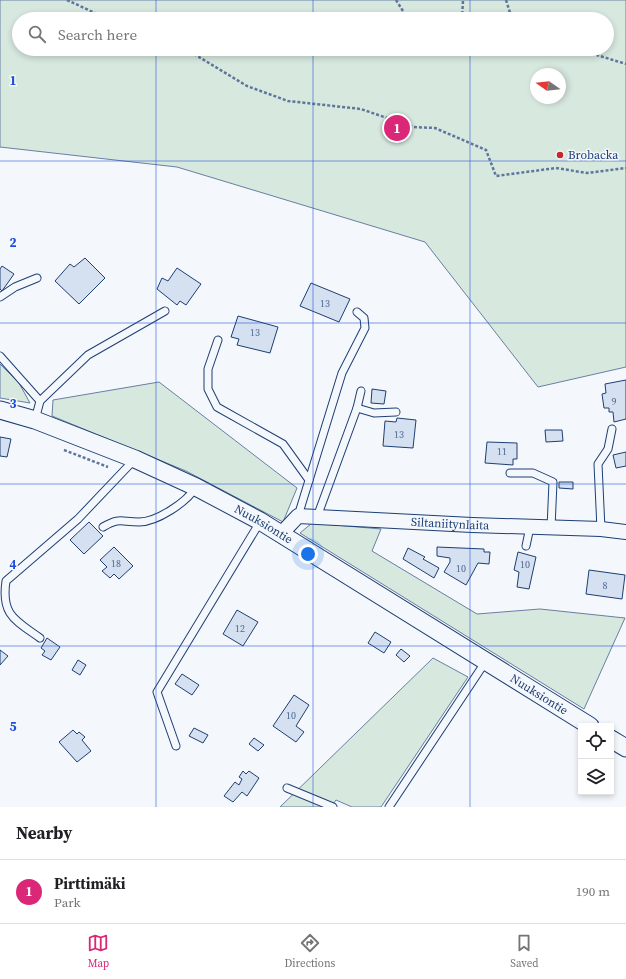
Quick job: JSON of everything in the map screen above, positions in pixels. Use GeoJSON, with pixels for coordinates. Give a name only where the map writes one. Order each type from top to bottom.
{"type":"FeatureCollection","features":[{"type":"Feature","properties":{"kind":"street","name":"Nuuksiontie"},"geometry":{"type":"LineString","coordinates":[[0,410],[35,420],[129,465],[196,487],[281,534],[585,723]]}},
{"type":"Feature","properties":{"kind":"street","name":"Siltaniitynlaita"},"geometry":{"type":"LineString","coordinates":[[298,516],[601,529],[626,532]]}},
{"type":"Feature","properties":{"kind":"street"},"geometry":{"type":"LineString","coordinates":[[281,534],[298,516]]}},
{"type":"Feature","properties":{"kind":"street"},"geometry":{"type":"LineString","coordinates":[[614,741],[626,748]]}},
{"type":"Feature","properties":{"kind":"lane"},"geometry":{"type":"LineString","coordinates":[[0,297],[15,287],[37,278]]}},
{"type":"Feature","properties":{"kind":"lane"},"geometry":{"type":"LineString","coordinates":[[35,420],[40,401],[88,355],[165,311]]}},
{"type":"Feature","properties":{"kind":"lane"},"geometry":{"type":"LineString","coordinates":[[298,516],[342,374],[365,328],[364,318],[357,312]]}},
{"type":"Feature","properties":{"kind":"lane"},"geometry":{"type":"LineString","coordinates":[[218,340],[208,369],[208,389],[217,407],[283,444],[309,480]]}},
{"type":"Feature","properties":{"kind":"lane"},"geometry":{"type":"LineString","coordinates":[[0,356],[40,401]]}},
{"type":"Feature","properties":{"kind":"lane"},"geometry":{"type":"LineString","coordinates":[[317,517],[357,408],[361,391]]}},
{"type":"Feature","properties":{"kind":"lane"},"geometry":{"type":"LineString","coordinates":[[357,408],[374,413],[396,412]]}},
{"type":"Feature","properties":{"kind":"lane"},"geometry":{"type":"LineString","coordinates":[[601,529],[598,464],[608,449],[612,429]]}},
{"type":"Feature","properties":{"kind":"lane"},"geometry":{"type":"LineString","coordinates":[[40,638],[16,620],[6,608],[4,594],[6,581],[78,519],[129,465]]}},
{"type":"Feature","properties":{"kind":"lane"},"geometry":{"type":"LineString","coordinates":[[510,473],[532,473],[553,482],[551,528]]}},
{"type":"Feature","properties":{"kind":"lane"},"geometry":{"type":"LineString","coordinates":[[103,527],[116,520],[141,522],[170,511],[190,497],[196,487]]}},
{"type":"Feature","properties":{"kind":"lane"},"geometry":{"type":"LineString","coordinates":[[176,746],[158,692],[260,522]]}},
{"type":"Feature","properties":{"kind":"lane"},"geometry":{"type":"LineString","coordinates":[[526,546],[530,527]]}},
{"type":"Feature","properties":{"kind":"lane"},"geometry":{"type":"LineString","coordinates":[[388,807],[486,661]]}},
{"type":"Feature","properties":{"kind":"lane"},"geometry":{"type":"LineString","coordinates":[[287,788],[333,807]]}},
{"type":"Feature","properties":{"kind":"path"},"geometry":{"type":"LineString","coordinates":[[67,0],[93,12]]}},
{"type":"Feature","properties":{"kind":"path"},"geometry":{"type":"LineString","coordinates":[[396,0],[404,12]]}},
{"type":"Feature","properties":{"kind":"path"},"geometry":{"type":"LineString","coordinates":[[462,12],[463,0]]}},
{"type":"Feature","properties":{"kind":"path"},"geometry":{"type":"LineString","coordinates":[[506,0],[510,12]]}},
{"type":"Feature","properties":{"kind":"path"},"geometry":{"type":"LineString","coordinates":[[197,56],[247,86],[288,101],[361,109],[413,127],[434,128],[486,150],[496,176],[556,168],[587,173],[626,168]]}},
{"type":"Feature","properties":{"kind":"path"},"geometry":{"type":"LineString","coordinates":[[600,56],[626,64]]}},
{"type":"Feature","properties":{"kind":"path"},"geometry":{"type":"LineString","coordinates":[[61,449],[100,465],[129,465]]}},
{"type":"Feature","properties":{"kind":"shaded area"},"geometry":{"type":"Polygon","coordinates":[[[0,0],[626,0],[626,367],[538,387],[425,242],[177,167],[0,147],[0,0]]]}},
{"type":"Feature","properties":{"kind":"shaded area"},"geometry":{"type":"Polygon","coordinates":[[[0,364],[19,383],[30,403],[0,398],[0,364]]]}},
{"type":"Feature","properties":{"kind":"shaded area"},"geometry":{"type":"Polygon","coordinates":[[[159,382],[297,488],[283,522],[186,471],[52,416],[53,400],[159,382]]]}},
{"type":"Feature","properties":{"kind":"shaded area"},"geometry":{"type":"Polygon","coordinates":[[[312,523],[381,529],[372,551],[477,614],[540,609],[625,618],[584,709],[300,533],[312,523]]]}},
{"type":"Feature","properties":{"kind":"shaded area"},"geometry":{"type":"Polygon","coordinates":[[[433,658],[468,677],[381,807],[352,807],[336,800],[331,807],[280,807],[433,658]]]}},
{"type":"Feature","properties":{"kind":"building"},"geometry":{"type":"Polygon","coordinates":[[[85,258],[105,278],[79,304],[55,281],[70,264],[74,267],[85,258]]]}},
{"type":"Feature","properties":{"kind":"building"},"geometry":{"type":"Polygon","coordinates":[[[2,266],[14,274],[2,291],[0,289],[0,269],[2,266]]]}},
{"type":"Feature","properties":{"kind":"building"},"geometry":{"type":"Polygon","coordinates":[[[177,268],[201,284],[186,305],[180,301],[177,305],[157,289],[162,278],[168,281],[177,268]]]}},
{"type":"Feature","properties":{"kind":"building"},"geometry":{"type":"Polygon","coordinates":[[[311,283],[350,299],[339,322],[300,306],[311,283]]]}},
{"type":"Feature","properties":{"kind":"building"},"geometry":{"type":"Polygon","coordinates":[[[238,316],[278,327],[270,353],[237,345],[239,339],[231,337],[238,316]]]}},
{"type":"Feature","properties":{"kind":"building"},"geometry":{"type":"Polygon","coordinates":[[[626,380],[626,419],[614,422],[613,412],[609,412],[609,408],[604,408],[602,394],[606,393],[605,384],[626,380]]]}},
{"type":"Feature","properties":{"kind":"building"},"geometry":{"type":"Polygon","coordinates":[[[372,389],[386,391],[384,404],[371,403],[372,389]]]}},
{"type":"Feature","properties":{"kind":"building"},"geometry":{"type":"Polygon","coordinates":[[[397,418],[416,420],[413,448],[383,446],[385,421],[396,422],[397,418]]]}},
{"type":"Feature","properties":{"kind":"building"},"geometry":{"type":"Polygon","coordinates":[[[545,430],[562,430],[563,441],[546,442],[545,430]]]}},
{"type":"Feature","properties":{"kind":"building"},"geometry":{"type":"Polygon","coordinates":[[[0,437],[11,439],[7,457],[0,456],[0,437]]]}},
{"type":"Feature","properties":{"kind":"building"},"geometry":{"type":"Polygon","coordinates":[[[487,442],[517,443],[517,459],[513,459],[513,465],[485,463],[487,442]]]}},
{"type":"Feature","properties":{"kind":"building"},"geometry":{"type":"Polygon","coordinates":[[[626,452],[626,466],[616,468],[613,455],[626,452]]]}},
{"type":"Feature","properties":{"kind":"building"},"geometry":{"type":"Polygon","coordinates":[[[559,482],[573,482],[573,489],[559,488],[559,482]]]}},
{"type":"Feature","properties":{"kind":"building"},"geometry":{"type":"Polygon","coordinates":[[[89,522],[103,536],[84,554],[70,540],[89,522]]]}},
{"type":"Feature","properties":{"kind":"building"},"geometry":{"type":"Polygon","coordinates":[[[114,547],[133,566],[119,579],[114,574],[110,578],[102,571],[107,567],[100,560],[114,547]]]}},
{"type":"Feature","properties":{"kind":"building"},"geometry":{"type":"Polygon","coordinates":[[[437,547],[484,549],[484,552],[490,552],[489,564],[478,563],[466,585],[444,572],[450,562],[450,558],[437,556],[437,547]]]}},
{"type":"Feature","properties":{"kind":"building"},"geometry":{"type":"Polygon","coordinates":[[[408,548],[425,557],[423,559],[439,568],[434,578],[403,559],[408,548]]]}},
{"type":"Feature","properties":{"kind":"building"},"geometry":{"type":"Polygon","coordinates":[[[518,552],[536,557],[529,589],[517,587],[519,572],[514,570],[518,552]]]}},
{"type":"Feature","properties":{"kind":"building"},"geometry":{"type":"Polygon","coordinates":[[[589,570],[625,575],[622,599],[586,594],[589,570]]]}},
{"type":"Feature","properties":{"kind":"building"},"geometry":{"type":"Polygon","coordinates":[[[237,610],[258,622],[243,646],[223,634],[237,610]]]}},
{"type":"Feature","properties":{"kind":"building"},"geometry":{"type":"Polygon","coordinates":[[[375,632],[391,642],[384,653],[368,643],[375,632]]]}},
{"type":"Feature","properties":{"kind":"building"},"geometry":{"type":"Polygon","coordinates":[[[47,638],[60,647],[51,660],[42,655],[45,651],[41,648],[47,638]]]}},
{"type":"Feature","properties":{"kind":"building"},"geometry":{"type":"Polygon","coordinates":[[[401,649],[410,656],[404,662],[396,655],[401,649]]]}},
{"type":"Feature","properties":{"kind":"building"},"geometry":{"type":"Polygon","coordinates":[[[0,650],[8,656],[0,665],[0,650]]]}},
{"type":"Feature","properties":{"kind":"building"},"geometry":{"type":"Polygon","coordinates":[[[78,660],[86,665],[80,675],[72,670],[78,660]]]}},
{"type":"Feature","properties":{"kind":"building"},"geometry":{"type":"Polygon","coordinates":[[[182,674],[199,685],[192,695],[175,684],[182,674]]]}},
{"type":"Feature","properties":{"kind":"building"},"geometry":{"type":"Polygon","coordinates":[[[294,695],[309,705],[296,726],[304,732],[296,742],[273,726],[294,695]]]}},
{"type":"Feature","properties":{"kind":"building"},"geometry":{"type":"Polygon","coordinates":[[[194,728],[208,735],[203,743],[189,736],[194,728]]]}},
{"type":"Feature","properties":{"kind":"building"},"geometry":{"type":"Polygon","coordinates":[[[73,730],[77,734],[79,732],[85,737],[82,740],[91,751],[77,762],[59,742],[73,730]]]}},
{"type":"Feature","properties":{"kind":"building"},"geometry":{"type":"Polygon","coordinates":[[[254,738],[264,745],[258,751],[249,744],[254,738]]]}},
{"type":"Feature","properties":{"kind":"building"},"geometry":{"type":"Polygon","coordinates":[[[243,771],[246,774],[249,771],[259,778],[247,796],[242,792],[233,802],[224,796],[235,782],[239,785],[242,779],[239,777],[243,771]]]}},
{"type":"Feature","properties":{"kind":"place","name":"Pirttimäki"},"geometry":{"type":"Point","coordinates":[397,128]}},
{"type":"Feature","properties":{"kind":"place","name":"Brobacka"},"geometry":{"type":"Point","coordinates":[560,155]}}]}
